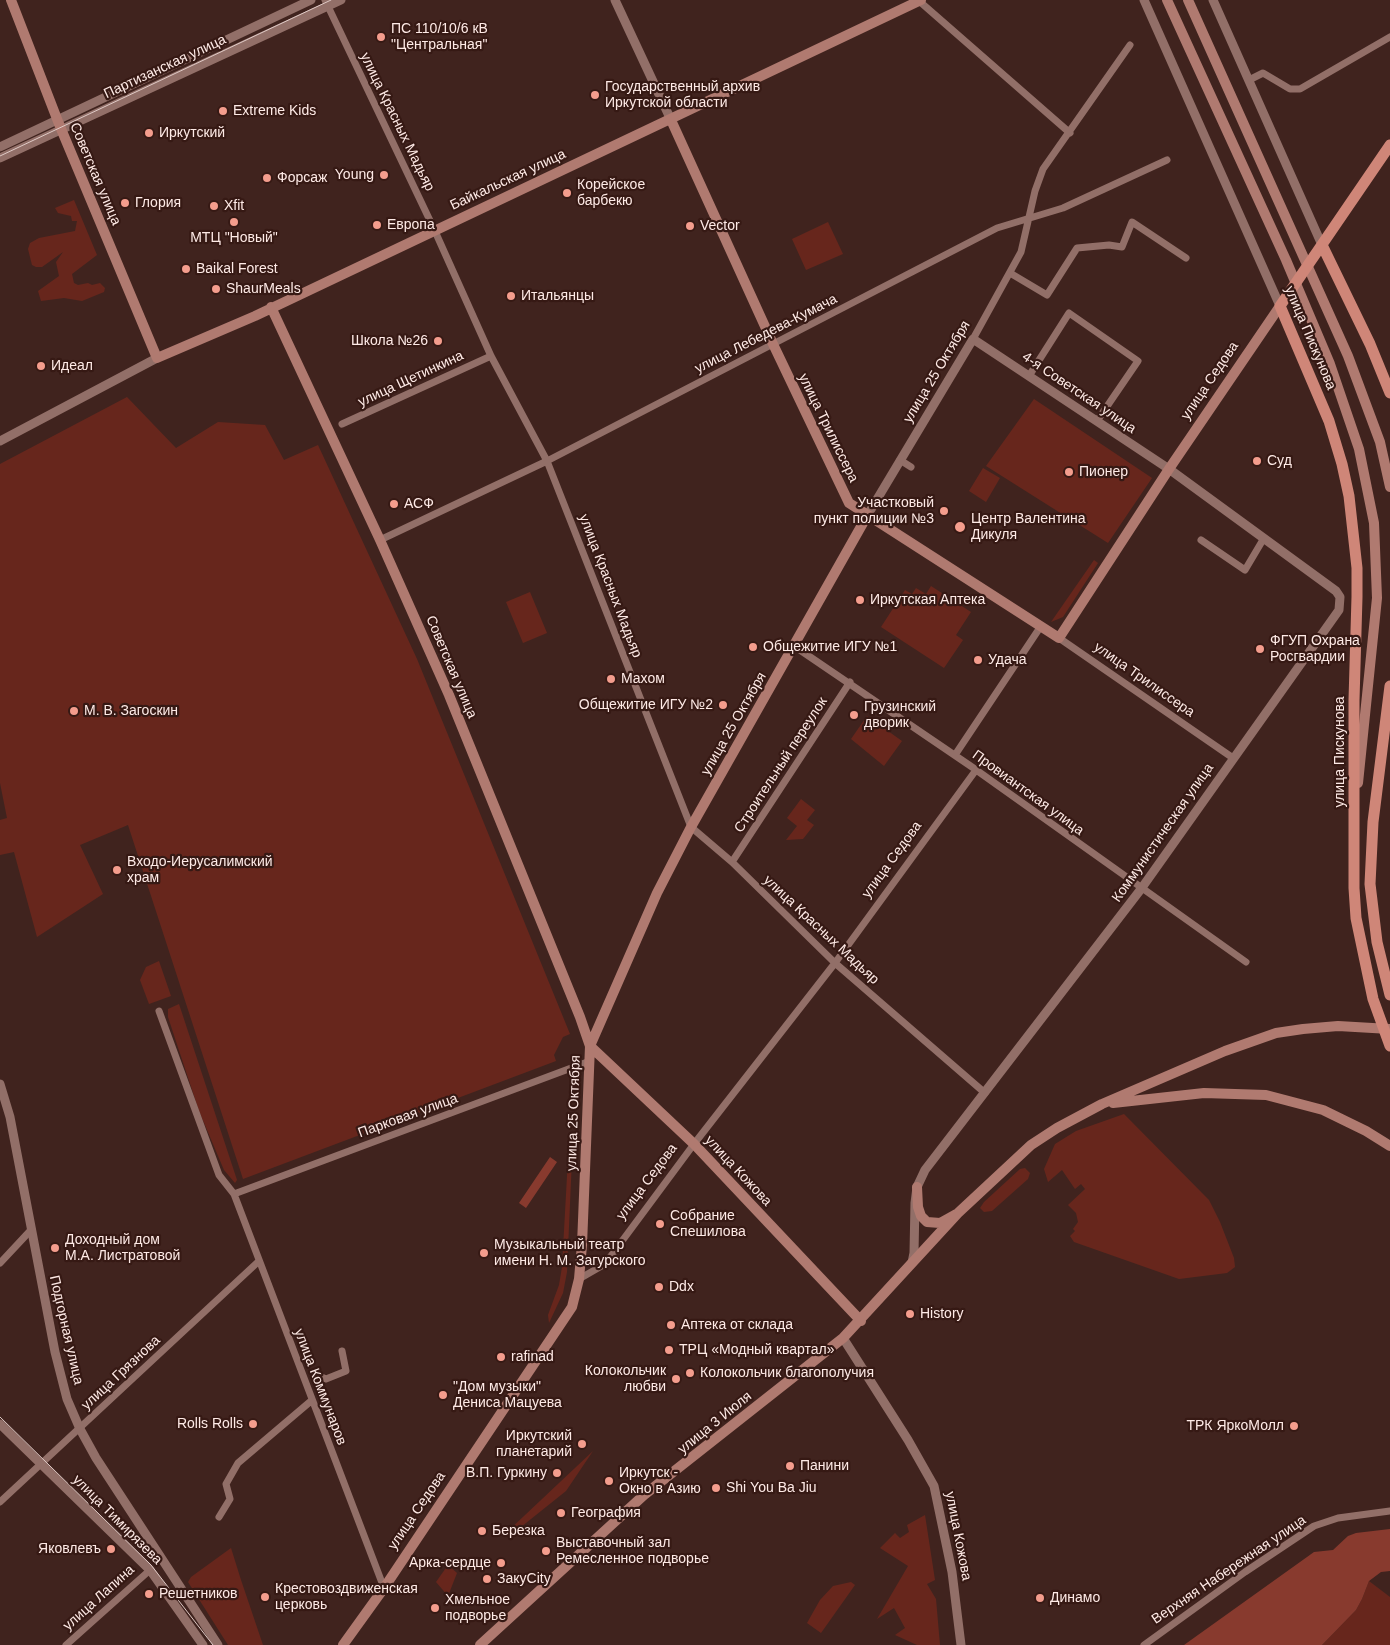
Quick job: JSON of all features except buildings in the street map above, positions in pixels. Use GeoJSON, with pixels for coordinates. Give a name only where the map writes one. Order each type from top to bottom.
{"type":"FeatureCollection","features":[{"type":"Feature","properties":{"kind":"main road","name":"Советская улица"},"geometry":{"type":"LineString","coordinates":[[11,0],[57,118],[157,358]]}},
{"type":"Feature","properties":{"kind":"main road","name":"Байкальская улица"},"geometry":{"type":"LineString","coordinates":[[157,358],[271,307],[434,229],[671,120],[919,0]]}},
{"type":"Feature","properties":{"kind":"main road","name":"улица Пискунова"},"geometry":{"type":"LineString","coordinates":[[1167,0],[1286,260],[1327,356],[1347,412],[1366,477],[1374,523],[1377,598],[1355,814]]}},
{"type":"Feature","properties":{"kind":"main road","name":"улица Пискунова"},"geometry":{"type":"LineString","coordinates":[[1188,0],[1348,356],[1380,442],[1390,487]]}},
{"type":"Feature","properties":{"kind":"main road","name":"улица Трилиссера"},"geometry":{"type":"LineString","coordinates":[[671,120],[773,344],[849,503],[1060,638]]}},
{"type":"Feature","properties":{"kind":"main road","name":"улица Седова"},"geometry":{"type":"LineString","coordinates":[[1060,638],[1169,469],[1390,145]]}},
{"type":"Feature","properties":{"kind":"main road"},"geometry":{"type":"LineString","coordinates":[[1322,245],[1370,344],[1390,393]]}},
{"type":"Feature","properties":{"kind":"main road","name":"улица Пискунова"},"geometry":{"type":"LineString","coordinates":[[1280,306],[1329,421],[1349,496],[1357,568],[1354,700],[1355,814]]}},
{"type":"Feature","properties":{"kind":"main road","name":"Советская улица"},"geometry":{"type":"LineString","coordinates":[[271,307],[380,540],[449,695],[577,1008],[590,1046]]}},
{"type":"Feature","properties":{"kind":"main road","name":"улица 25 Октября"},"geometry":{"type":"LineString","coordinates":[[579,1279],[590,1046],[657,893],[691,827],[867,516]]}},
{"type":"Feature","properties":{"kind":"main road"},"geometry":{"type":"LineString","coordinates":[[1390,686],[1377,788],[1371,855],[1372,911],[1385,980],[1390,995]]}},
{"type":"Feature","properties":{"kind":"main road"},"geometry":{"type":"LineString","coordinates":[[1355,814],[1356,918],[1366,974],[1390,1046]]}},
{"type":"Feature","properties":{"kind":"main road","name":"улица 3 Июля"},"geometry":{"type":"LineString","coordinates":[[480,1645],[644,1495],[843,1338],[861,1321],[958,1213],[1031,1145],[1102,1104],[1225,1050],[1276,1033],[1338,1026],[1390,1029]]}},
{"type":"Feature","properties":{"kind":"main road","name":"улица Кожова"},"geometry":{"type":"LineString","coordinates":[[590,1046],[694,1144],[861,1321]]}},
{"type":"Feature","properties":{"kind":"main road"},"geometry":{"type":"LineString","coordinates":[[1102,1104],[1204,1093],[1266,1095],[1323,1110],[1366,1131],[1390,1146]]}},
{"type":"Feature","properties":{"kind":"main road"},"geometry":{"type":"LineString","coordinates":[[917,1186],[918,1210],[926,1222],[940,1222],[958,1213]]}},
{"type":"Feature","properties":{"kind":"main road","name":"улица Седова"},"geometry":{"type":"LineString","coordinates":[[343,1645],[384,1588],[572,1307],[579,1279]]}},
{"type":"Feature","properties":{"kind":"street","name":"Партизанская улица"},"geometry":{"type":"LineString","coordinates":[[0,147],[57,118],[311,0]]}},
{"type":"Feature","properties":{"kind":"street","name":"Партизанская улица"},"geometry":{"type":"LineString","coordinates":[[0,158],[326,3],[341,0]]}},
{"type":"Feature","properties":{"kind":"street","name":"улица Трилиссера"},"geometry":{"type":"LineString","coordinates":[[614,0],[671,120]]}},
{"type":"Feature","properties":{"kind":"street"},"geometry":{"type":"LineString","coordinates":[[919,0],[1070,133]]}},
{"type":"Feature","properties":{"kind":"street","name":"улица Пискунова"},"geometry":{"type":"LineString","coordinates":[[1144,0],[1280,306]]}},
{"type":"Feature","properties":{"kind":"street"},"geometry":{"type":"LineString","coordinates":[[1213,0],[1322,245]]}},
{"type":"Feature","properties":{"kind":"street","name":"улица Красных Мадьяр"},"geometry":{"type":"LineString","coordinates":[[326,3],[434,229],[491,356],[547,461],[691,827],[732,862],[835,963],[985,1093]]}},
{"type":"Feature","properties":{"kind":"street"},"geometry":{"type":"LineString","coordinates":[[1249,80],[1263,73],[1290,89],[1300,89],[1390,37]]}},
{"type":"Feature","properties":{"kind":"street","name":"улица 25 Октября"},"geometry":{"type":"LineString","coordinates":[[867,516],[973,339],[1021,252],[1035,191],[1043,170],[1130,45]]}},
{"type":"Feature","properties":{"kind":"street","name":"улица Лебедева-Кумача"},"geometry":{"type":"LineString","coordinates":[[380,540],[547,461],[996,228],[1063,208],[1167,160]]}},
{"type":"Feature","properties":{"kind":"street"},"geometry":{"type":"LineString","coordinates":[[1010,273],[1047,295],[1076,248],[1109,245],[1122,247],[1132,222],[1186,258]]}},
{"type":"Feature","properties":{"kind":"street"},"geometry":{"type":"LineString","coordinates":[[1029,376],[1069,313],[1138,361],[1097,422]]}},
{"type":"Feature","properties":{"kind":"street","name":"4-я Советская улица"},"geometry":{"type":"LineString","coordinates":[[973,339],[1169,469]]}},
{"type":"Feature","properties":{"kind":"street","name":"улица Щетинкина"},"geometry":{"type":"LineString","coordinates":[[342,424],[491,356]]}},
{"type":"Feature","properties":{"kind":"street","name":"Байкальская улица"},"geometry":{"type":"LineString","coordinates":[[0,441],[157,358]]}},
{"type":"Feature","properties":{"kind":"street"},"geometry":{"type":"LineString","coordinates":[[900,460],[911,467]]}},
{"type":"Feature","properties":{"kind":"street","name":"Коммунистическая улица"},"geometry":{"type":"LineString","coordinates":[[911,1266],[914,1253],[917,1186],[925,1170],[1141,889],[1339,610],[1340,604],[1336,591],[1169,469]]}},
{"type":"Feature","properties":{"kind":"street"},"geometry":{"type":"LineString","coordinates":[[1201,540],[1245,570],[1264,538]]}},
{"type":"Feature","properties":{"kind":"street"},"geometry":{"type":"LineString","coordinates":[[955,755],[1041,626]]}},
{"type":"Feature","properties":{"kind":"street","name":"улица Трилиссера"},"geometry":{"type":"LineString","coordinates":[[1060,638],[1233,758]]}},
{"type":"Feature","properties":{"kind":"street","name":"Провиантская улица"},"geometry":{"type":"LineString","coordinates":[[794,646],[850,682],[955,755],[1246,962]]}},
{"type":"Feature","properties":{"kind":"street","name":"Строительный переулок"},"geometry":{"type":"LineString","coordinates":[[732,862],[850,682]]}},
{"type":"Feature","properties":{"kind":"street","name":"улица Седова"},"geometry":{"type":"LineString","coordinates":[[579,1279],[605,1264],[694,1144],[835,963],[976,770]]}},
{"type":"Feature","properties":{"kind":"street","name":"улица Коммунаров"},"geometry":{"type":"LineString","coordinates":[[158,1011],[219,1175],[234,1194],[311,1401],[384,1588]]}},
{"type":"Feature","properties":{"kind":"street","name":"Парковая улица"},"geometry":{"type":"LineString","coordinates":[[234,1194],[590,1062]]}},
{"type":"Feature","properties":{"kind":"street","name":"Подгорная улица"},"geometry":{"type":"LineString","coordinates":[[0,1084],[10,1118],[30,1230],[55,1352],[68,1399],[80,1429],[96,1458],[163,1560]]}},
{"type":"Feature","properties":{"kind":"street"},"geometry":{"type":"LineString","coordinates":[[0,1263],[30,1230]]}},
{"type":"Feature","properties":{"kind":"street","name":"улица Грязнова"},"geometry":{"type":"LineString","coordinates":[[0,1502],[259,1261]]}},
{"type":"Feature","properties":{"kind":"street","name":"улица Кожова"},"geometry":{"type":"LineString","coordinates":[[843,1338],[908,1440],[934,1486],[952,1572],[960,1645]]}},
{"type":"Feature","properties":{"kind":"street"},"geometry":{"type":"LineString","coordinates":[[319,1376],[326,1379],[346,1371],[342,1351]]}},
{"type":"Feature","properties":{"kind":"street"},"geometry":{"type":"LineString","coordinates":[[220,1517],[230,1499],[226,1484],[238,1463],[311,1401]]}},
{"type":"Feature","properties":{"kind":"street","name":"улица Тимирязева"},"geometry":{"type":"LineString","coordinates":[[0,1424],[150,1570],[203,1645]]}},
{"type":"Feature","properties":{"kind":"street","name":"Верхняя Набережная улица"},"geometry":{"type":"LineString","coordinates":[[1144,1645],[1214,1593],[1314,1526],[1338,1518],[1390,1511]]}},
{"type":"Feature","properties":{"kind":"street","name":"улица Тимирязева"},"geometry":{"type":"LineString","coordinates":[[163,1560],[218,1645]]}},
{"type":"Feature","properties":{"kind":"street","name":"улица Лапина"},"geometry":{"type":"LineString","coordinates":[[66,1645],[150,1570]]}},
{"type":"Feature","properties":{"kind":"shaded area"},"geometry":{"type":"Polygon","coordinates":[[[74,200],[97,255],[72,274],[74,283],[78,285],[88,283],[92,285],[100,283],[105,288],[104,292],[82,301],[64,298],[41,301],[38,291],[59,276],[56,262],[63,252],[42,267],[36,267],[32,265],[28,249],[30,243],[39,238],[75,231],[77,221],[72,221],[71,216],[58,213],[55,208],[74,200]]]}},
{"type":"Feature","properties":{"kind":"shaded area"},"geometry":{"type":"Polygon","coordinates":[[[828,222],[843,254],[806,270],[792,239],[828,222]]]}},
{"type":"Feature","properties":{"kind":"shaded area"},"geometry":{"type":"Polygon","coordinates":[[[127,397],[176,448],[218,422],[265,425],[284,460],[318,445],[417,659],[570,1034],[563,1037],[554,1055],[556,1061],[243,1179],[128,825],[80,845],[103,894],[37,937],[14,852],[0,855],[0,820],[7,818],[0,783],[0,464],[127,397]]]}},
{"type":"Feature","properties":{"kind":"shaded area","name":"Пионер"},"geometry":{"type":"Polygon","coordinates":[[[1034,399],[1152,478],[1108,543],[986,466],[1034,399]]]}},
{"type":"Feature","properties":{"kind":"shaded area"},"geometry":{"type":"Polygon","coordinates":[[[983,468],[1000,478],[986,502],[969,491],[983,468]]]}},
{"type":"Feature","properties":{"kind":"shaded area"},"geometry":{"type":"Polygon","coordinates":[[[1094,560],[1098,563],[1063,617],[1051,622],[1094,560]]]}},
{"type":"Feature","properties":{"kind":"shaded area"},"geometry":{"type":"Polygon","coordinates":[[[931,586],[971,612],[956,635],[963,640],[944,668],[881,627],[905,590],[912,594],[916,588],[926,594],[931,586]]]}},
{"type":"Feature","properties":{"kind":"shaded area"},"geometry":{"type":"Polygon","coordinates":[[[530,592],[547,633],[523,643],[506,602],[530,592]]]}},
{"type":"Feature","properties":{"kind":"shaded area"},"geometry":{"type":"Polygon","coordinates":[[[867,716],[902,741],[884,766],[851,739],[867,716]]]}},
{"type":"Feature","properties":{"kind":"shaded area"},"geometry":{"type":"Polygon","coordinates":[[[801,799],[815,810],[807,820],[814,825],[803,839],[786,840],[797,826],[787,818],[801,799]]]}},
{"type":"Feature","properties":{"kind":"shaded area"},"geometry":{"type":"Polygon","coordinates":[[[159,961],[171,996],[149,1004],[140,980],[146,967],[159,961]]]}},
{"type":"Feature","properties":{"kind":"shaded area"},"geometry":{"type":"Polygon","coordinates":[[[179,1004],[237,1180],[235,1183],[224,1170],[199,1111],[168,1017],[168,1009],[179,1004]]]}},
{"type":"Feature","properties":{"kind":"shaded area"},"geometry":{"type":"Polygon","coordinates":[[[1124,1114],[1209,1200],[1234,1258],[1235,1267],[1227,1273],[1179,1279],[1074,1242],[1070,1236],[1075,1231],[1073,1229],[1078,1222],[1076,1213],[1068,1205],[1085,1189],[1081,1184],[1075,1189],[1062,1170],[1048,1182],[1044,1169],[1055,1144],[1076,1131],[1124,1114]]]}},
{"type":"Feature","properties":{"kind":"shaded area"},"geometry":{"type":"Polygon","coordinates":[[[550,1157],[557,1162],[526,1208],[519,1203],[550,1157]]]}},
{"type":"Feature","properties":{"kind":"shaded area"},"geometry":{"type":"Polygon","coordinates":[[[568,1158],[572,1158],[567,1272],[563,1293],[549,1323],[548,1315],[559,1285],[562,1267],[568,1158]]]}},
{"type":"Feature","properties":{"kind":"shaded area"},"geometry":{"type":"Polygon","coordinates":[[[1025,1168],[1030,1173],[1028,1179],[992,1211],[984,1212],[980,1208],[984,1202],[1020,1169],[1025,1168]]]}},
{"type":"Feature","properties":{"kind":"shaded area"},"geometry":{"type":"Polygon","coordinates":[[[593,1451],[566,1491],[516,1531],[507,1532],[593,1451]]]}},
{"type":"Feature","properties":{"kind":"shaded area"},"geometry":{"type":"Polygon","coordinates":[[[925,1515],[935,1580],[927,1584],[936,1599],[940,1645],[917,1645],[895,1635],[905,1628],[894,1608],[877,1619],[908,1566],[880,1548],[895,1533],[900,1538],[909,1532],[907,1525],[925,1515]]]}},
{"type":"Feature","properties":{"kind":"shaded area"},"geometry":{"type":"Polygon","coordinates":[[[1390,1529],[1390,1571],[1381,1572],[1369,1581],[1356,1610],[1322,1645],[1184,1645],[1314,1552],[1333,1550],[1348,1536],[1356,1533],[1390,1529]]]}},
{"type":"Feature","properties":{"kind":"shaded area"},"geometry":{"type":"Polygon","coordinates":[[[231,1548],[263,1645],[228,1645],[188,1582],[191,1577],[231,1548]]]}},
{"type":"Feature","properties":{"kind":"shaded area"},"geometry":{"type":"Polygon","coordinates":[[[448,1565],[457,1573],[448,1596],[436,1582],[448,1565]]]}},
{"type":"Feature","properties":{"kind":"shaded area"},"geometry":{"type":"Polygon","coordinates":[[[1369,1581],[1390,1597],[1390,1645],[1322,1645],[1356,1610],[1369,1581]]]}},
{"type":"Feature","properties":{"kind":"shaded area"},"geometry":{"type":"Polygon","coordinates":[[[851,1582],[855,1585],[821,1633],[807,1623],[820,1600],[833,1586],[851,1582]]]}},
{"type":"Feature","properties":{"kind":"tram line"},"geometry":{"type":"LineString","coordinates":[[0,156],[331,0]]}},
{"type":"Feature","properties":{"kind":"tram line"},"geometry":{"type":"LineString","coordinates":[[0,1417],[151,1565],[213,1645]]}},
{"type":"Feature","properties":{"kind":"place","name":"ПС 110/10/6 кВ \"Центральная\""},"geometry":{"type":"Point","coordinates":[381,37]}},
{"type":"Feature","properties":{"kind":"place","name":"Государственный архив Иркутской области"},"geometry":{"type":"Point","coordinates":[595,95]}},
{"type":"Feature","properties":{"kind":"place","name":"Extreme Kids"},"geometry":{"type":"Point","coordinates":[223,111]}},
{"type":"Feature","properties":{"kind":"place","name":"Иркутский"},"geometry":{"type":"Point","coordinates":[149,133]}},
{"type":"Feature","properties":{"kind":"place","name":"Young"},"geometry":{"type":"Point","coordinates":[384,175]}},
{"type":"Feature","properties":{"kind":"place","name":"Форсаж"},"geometry":{"type":"Point","coordinates":[267,178]}},
{"type":"Feature","properties":{"kind":"place","name":"Корейское барбекю"},"geometry":{"type":"Point","coordinates":[567,193]}},
{"type":"Feature","properties":{"kind":"place","name":"Глория"},"geometry":{"type":"Point","coordinates":[125,203]}},
{"type":"Feature","properties":{"kind":"place","name":"Xfit"},"geometry":{"type":"Point","coordinates":[214,206]}},
{"type":"Feature","properties":{"kind":"place","name":"МТЦ \"Новый\""},"geometry":{"type":"Point","coordinates":[234,222]}},
{"type":"Feature","properties":{"kind":"place","name":"Европа"},"geometry":{"type":"Point","coordinates":[377,225]}},
{"type":"Feature","properties":{"kind":"place","name":"Vector"},"geometry":{"type":"Point","coordinates":[690,226]}},
{"type":"Feature","properties":{"kind":"place","name":"Baikal Forest"},"geometry":{"type":"Point","coordinates":[186,269]}},
{"type":"Feature","properties":{"kind":"place","name":"ShaurMeals"},"geometry":{"type":"Point","coordinates":[216,289]}},
{"type":"Feature","properties":{"kind":"place","name":"Итальянцы"},"geometry":{"type":"Point","coordinates":[511,296]}},
{"type":"Feature","properties":{"kind":"place","name":"Школа №26"},"geometry":{"type":"Point","coordinates":[438,341]}},
{"type":"Feature","properties":{"kind":"place","name":"Идеал"},"geometry":{"type":"Point","coordinates":[41,366]}},
{"type":"Feature","properties":{"kind":"place","name":"Суд"},"geometry":{"type":"Point","coordinates":[1257,461]}},
{"type":"Feature","properties":{"kind":"place","name":"Пионер"},"geometry":{"type":"Point","coordinates":[1069,472]}},
{"type":"Feature","properties":{"kind":"place","name":"АСФ"},"geometry":{"type":"Point","coordinates":[394,504]}},
{"type":"Feature","properties":{"kind":"place","name":"Участковый пункт полиции №3"},"geometry":{"type":"Point","coordinates":[944,511]}},
{"type":"Feature","properties":{"kind":"place","name":"Центр Валентина Дикуля"},"geometry":{"type":"Point","coordinates":[960,527]}},
{"type":"Feature","properties":{"kind":"place","name":"Иркутская Аптека"},"geometry":{"type":"Point","coordinates":[860,600]}},
{"type":"Feature","properties":{"kind":"place","name":"Общежитие ИГУ №1"},"geometry":{"type":"Point","coordinates":[753,647]}},
{"type":"Feature","properties":{"kind":"place","name":"ФГУП Охрана Росгвардии"},"geometry":{"type":"Point","coordinates":[1260,649]}},
{"type":"Feature","properties":{"kind":"place","name":"Удача"},"geometry":{"type":"Point","coordinates":[978,660]}},
{"type":"Feature","properties":{"kind":"place","name":"Махом"},"geometry":{"type":"Point","coordinates":[611,679]}},
{"type":"Feature","properties":{"kind":"place","name":"Общежитие ИГУ №2"},"geometry":{"type":"Point","coordinates":[723,705]}},
{"type":"Feature","properties":{"kind":"place","name":"М. В. Загоскин"},"geometry":{"type":"Point","coordinates":[74,711]}},
{"type":"Feature","properties":{"kind":"place","name":"Грузинский дворик"},"geometry":{"type":"Point","coordinates":[854,715]}},
{"type":"Feature","properties":{"kind":"place","name":"Входо-Иерусалимский храм"},"geometry":{"type":"Point","coordinates":[117,870]}},
{"type":"Feature","properties":{"kind":"place","name":"Собрание Спешилова"},"geometry":{"type":"Point","coordinates":[660,1224]}},
{"type":"Feature","properties":{"kind":"place","name":"Доходный дом М.А. Листратовой"},"geometry":{"type":"Point","coordinates":[55,1248]}},
{"type":"Feature","properties":{"kind":"place","name":"Музыкальный театр имени Н. М. Загурского"},"geometry":{"type":"Point","coordinates":[484,1253]}},
{"type":"Feature","properties":{"kind":"place","name":"Ddx"},"geometry":{"type":"Point","coordinates":[659,1287]}},
{"type":"Feature","properties":{"kind":"place","name":"History"},"geometry":{"type":"Point","coordinates":[910,1314]}},
{"type":"Feature","properties":{"kind":"place","name":"Аптека от склада"},"geometry":{"type":"Point","coordinates":[671,1325]}},
{"type":"Feature","properties":{"kind":"place","name":"ТРЦ «Модный квартал»"},"geometry":{"type":"Point","coordinates":[669,1350]}},
{"type":"Feature","properties":{"kind":"place","name":"rafinad"},"geometry":{"type":"Point","coordinates":[501,1357]}},
{"type":"Feature","properties":{"kind":"place","name":"Колокольчик благополучия"},"geometry":{"type":"Point","coordinates":[690,1373]}},
{"type":"Feature","properties":{"kind":"place","name":"Колокольчик любви"},"geometry":{"type":"Point","coordinates":[676,1379]}},
{"type":"Feature","properties":{"kind":"place","name":"\"Дом музыки\" Дениса Мацуева"},"geometry":{"type":"Point","coordinates":[443,1395]}},
{"type":"Feature","properties":{"kind":"place","name":"Rolls Rolls"},"geometry":{"type":"Point","coordinates":[253,1424]}},
{"type":"Feature","properties":{"kind":"place","name":"ТРК ЯркоМолл"},"geometry":{"type":"Point","coordinates":[1294,1426]}},
{"type":"Feature","properties":{"kind":"place","name":"Иркутский планетарий"},"geometry":{"type":"Point","coordinates":[582,1444]}},
{"type":"Feature","properties":{"kind":"place","name":"Панини"},"geometry":{"type":"Point","coordinates":[790,1466]}},
{"type":"Feature","properties":{"kind":"place","name":"В.П. Гуркину"},"geometry":{"type":"Point","coordinates":[557,1473]}},
{"type":"Feature","properties":{"kind":"place","name":"Иркутск - Окно в Азию"},"geometry":{"type":"Point","coordinates":[609,1481]}},
{"type":"Feature","properties":{"kind":"place","name":"Shi You Ba Jiu"},"geometry":{"type":"Point","coordinates":[716,1488]}},
{"type":"Feature","properties":{"kind":"place","name":"География"},"geometry":{"type":"Point","coordinates":[561,1513]}},
{"type":"Feature","properties":{"kind":"place","name":"Березка"},"geometry":{"type":"Point","coordinates":[482,1531]}},
{"type":"Feature","properties":{"kind":"place","name":"Яковлевъ"},"geometry":{"type":"Point","coordinates":[111,1549]}},
{"type":"Feature","properties":{"kind":"place","name":"Выставочный зал Ремесленное подворье"},"geometry":{"type":"Point","coordinates":[546,1551]}},
{"type":"Feature","properties":{"kind":"place","name":"Арка-сердце"},"geometry":{"type":"Point","coordinates":[501,1563]}},
{"type":"Feature","properties":{"kind":"place","name":"ЗакуCity"},"geometry":{"type":"Point","coordinates":[487,1579]}},
{"type":"Feature","properties":{"kind":"place","name":"Решетников"},"geometry":{"type":"Point","coordinates":[149,1594]}},
{"type":"Feature","properties":{"kind":"place","name":"Крестовоздвиженская церковь"},"geometry":{"type":"Point","coordinates":[265,1597]}},
{"type":"Feature","properties":{"kind":"place","name":"Динамо"},"geometry":{"type":"Point","coordinates":[1040,1598]}},
{"type":"Feature","properties":{"kind":"place","name":"Хмельное подворье"},"geometry":{"type":"Point","coordinates":[435,1608]}}]}
